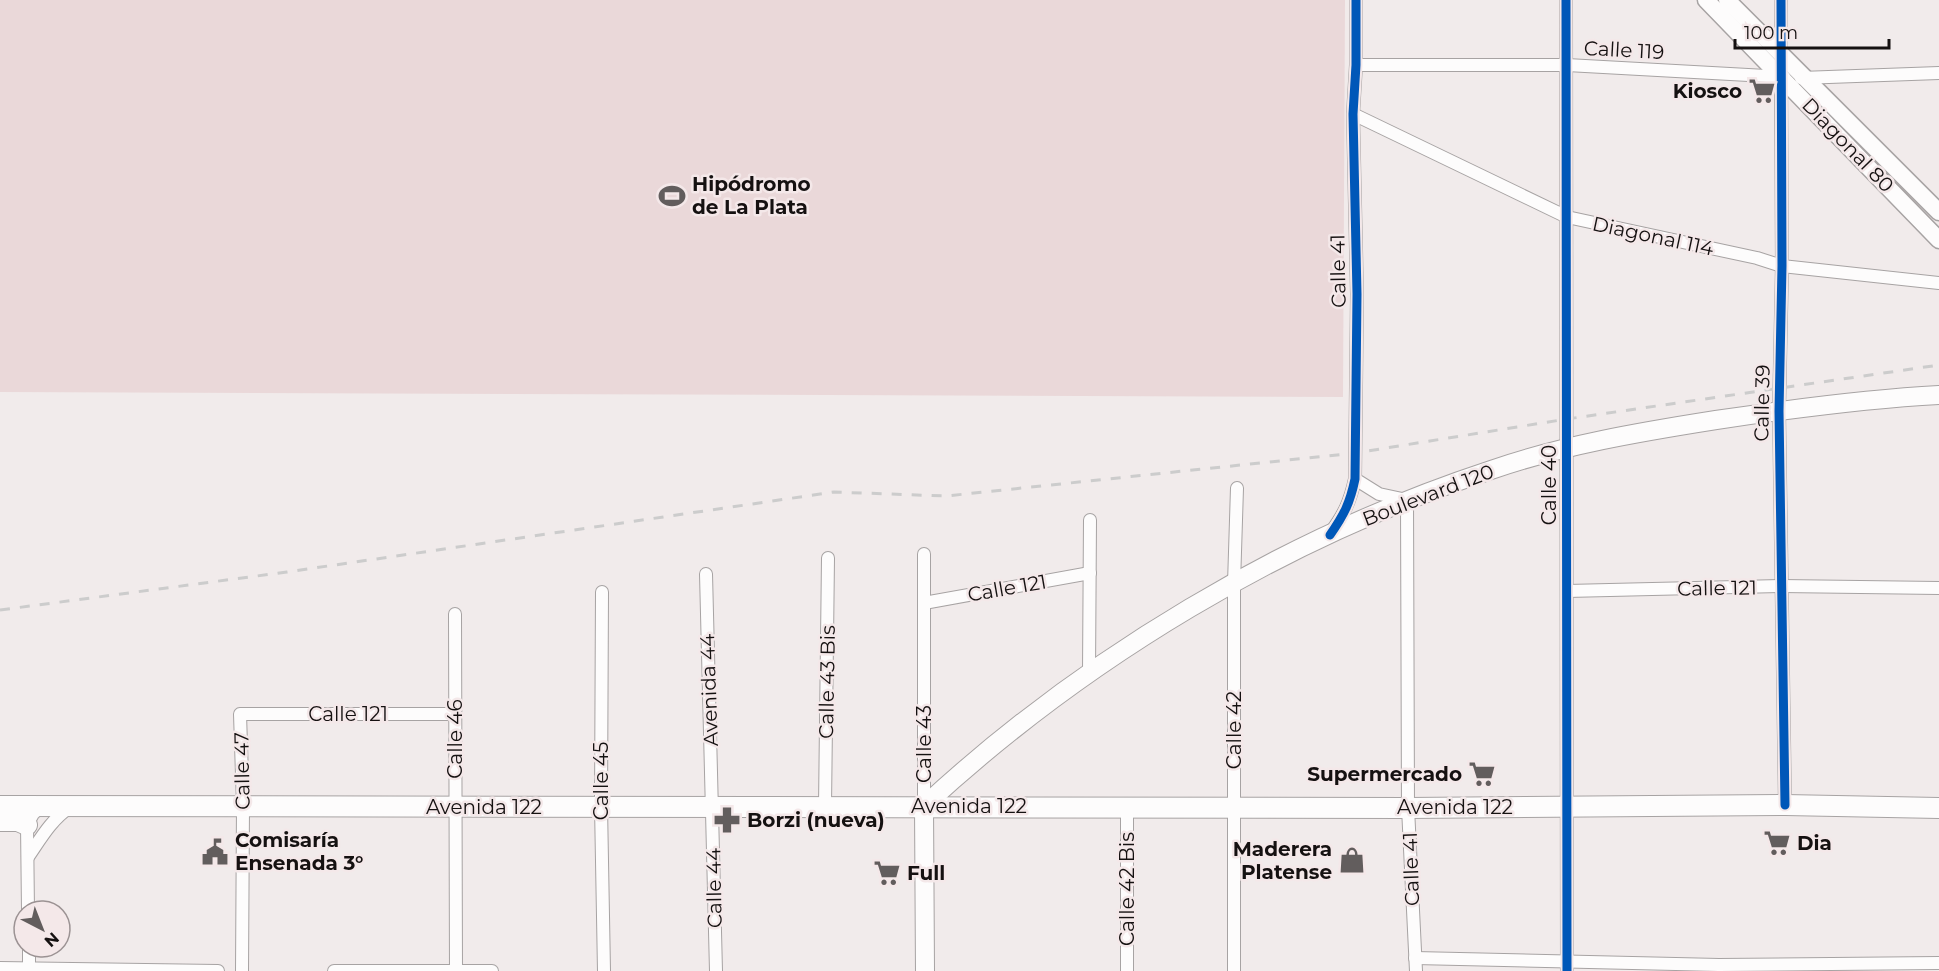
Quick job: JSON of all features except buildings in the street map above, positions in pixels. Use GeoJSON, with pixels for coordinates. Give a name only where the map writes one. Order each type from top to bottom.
{"type":"FeatureCollection","features":[{"type":"Feature","properties":{"kind":"highway","name":"Avenida 122"},"geometry":{"type":"LineString","coordinates":[[0,806],[1408,808],[1785,806],[1939,808]]}},
{"type":"Feature","properties":{"kind":"highway"},"geometry":{"type":"LineString","coordinates":[[0,820],[18,821],[27,825]]}},
{"type":"Feature","properties":{"kind":"main road","name":"Diagonal 80"},"geometry":{"type":"LineString","coordinates":[[1706,0],[1939,240]]}},
{"type":"Feature","properties":{"kind":"main road","name":"Diagonal 80"},"geometry":{"type":"LineString","coordinates":[[1727,0],[1939,212]]}},
{"type":"Feature","properties":{"kind":"main road","name":"Boulevard 120"},"geometry":{"type":"LineString","coordinates":[[924,806],[1000,740],[1089,672],[1194,606],[1234,584],[1330,534],[1407,500],[1491,469],[1647,431],[1889,397],[1939,395]]}},
{"type":"Feature","properties":{"kind":"main road","name":"Calle 43"},"geometry":{"type":"LineString","coordinates":[[924,806],[925,971]]}},
{"type":"Feature","properties":{"kind":"street","name":"Calle 41"},"geometry":{"type":"LineString","coordinates":[[1330,534],[1345,513],[1355,479],[1357,294],[1353,114],[1356,0]]}},
{"type":"Feature","properties":{"kind":"street","name":"Calle 40"},"geometry":{"type":"LineString","coordinates":[[1566,0],[1567,967]]}},
{"type":"Feature","properties":{"kind":"street","name":"Calle 39"},"geometry":{"type":"LineString","coordinates":[[1781,0],[1782,266],[1779,411],[1785,806]]}},
{"type":"Feature","properties":{"kind":"street","name":"Calle 119"},"geometry":{"type":"LineString","coordinates":[[1356,65],[1567,65],[1804,78],[1939,73]]}},
{"type":"Feature","properties":{"kind":"street","name":"Diagonal 114"},"geometry":{"type":"LineString","coordinates":[[1353,114],[1567,217],[1757,258],[1782,266],[1939,283]]}},
{"type":"Feature","properties":{"kind":"street"},"geometry":{"type":"LineString","coordinates":[[1355,479],[1380,494],[1407,500]]}},
{"type":"Feature","properties":{"kind":"street","name":"Calle 42"},"geometry":{"type":"LineString","coordinates":[[1234,971],[1234,584],[1237,488]]}},
{"type":"Feature","properties":{"kind":"street","name":"Calle 41"},"geometry":{"type":"LineString","coordinates":[[1407,500],[1408,808],[1415,965]]}},
{"type":"Feature","properties":{"kind":"street"},"geometry":{"type":"LineString","coordinates":[[1089,672],[1090,520]]}},
{"type":"Feature","properties":{"kind":"street","name":"Calle 43"},"geometry":{"type":"LineString","coordinates":[[924,554],[924,806]]}},
{"type":"Feature","properties":{"kind":"street","name":"Calle 43 Bis"},"geometry":{"type":"LineString","coordinates":[[825,806],[828,558]]}},
{"type":"Feature","properties":{"kind":"street","name":"Calle 121"},"geometry":{"type":"LineString","coordinates":[[924,603],[1090,573]]}},
{"type":"Feature","properties":{"kind":"street","name":"Avenida 44"},"geometry":{"type":"LineString","coordinates":[[706,574],[712,806]]}},
{"type":"Feature","properties":{"kind":"street","name":"Calle 121"},"geometry":{"type":"LineString","coordinates":[[1567,591],[1781,586],[1939,588]]}},
{"type":"Feature","properties":{"kind":"street","name":"Calle 45"},"geometry":{"type":"LineString","coordinates":[[602,592],[601,806],[604,971]]}},
{"type":"Feature","properties":{"kind":"street","name":"Calle 46"},"geometry":{"type":"LineString","coordinates":[[455,614],[456,971]]}},
{"type":"Feature","properties":{"kind":"street","name":"Calle 121"},"geometry":{"type":"LineString","coordinates":[[240,714],[455,714]]}},
{"type":"Feature","properties":{"kind":"street","name":"Calle 47"},"geometry":{"type":"LineString","coordinates":[[240,714],[243,806],[242,971]]}},
{"type":"Feature","properties":{"kind":"street"},"geometry":{"type":"LineString","coordinates":[[28,899],[27,825],[33,813],[41,806]]}},
{"type":"Feature","properties":{"kind":"street","name":"Calle 44"},"geometry":{"type":"LineString","coordinates":[[712,806],[716,971]]}},
{"type":"Feature","properties":{"kind":"street"},"geometry":{"type":"LineString","coordinates":[[27,858],[48,826],[70,807]]}},
{"type":"Feature","properties":{"kind":"street","name":"Calle 42 Bis"},"geometry":{"type":"LineString","coordinates":[[1127,807],[1127,971]]}},
{"type":"Feature","properties":{"kind":"street"},"geometry":{"type":"LineString","coordinates":[[1415,965],[1718,968],[1939,963]]}},
{"type":"Feature","properties":{"kind":"street"},"geometry":{"type":"LineString","coordinates":[[0,968],[218,971]]}},
{"type":"Feature","properties":{"kind":"street"},"geometry":{"type":"LineString","coordinates":[[334,971],[492,971]]}},
{"type":"Feature","properties":{"kind":"shaded area","name":"Hipódromo de La Plata"},"geometry":{"type":"Polygon","coordinates":[[[0,0],[1345,0],[1343,397],[0,392],[0,0]]]}},
{"type":"Feature","properties":{"kind":"railway"},"geometry":{"type":"LineString","coordinates":[[0,610],[287,572],[834,492],[946,496],[1355,453],[1567,419],[1939,365]]}},
{"type":"Feature","properties":{"kind":"cycle path"},"geometry":{"type":"LineString","coordinates":[[1330,535],[1346,509],[1355,479],[1357,294],[1353,114],[1356,0]]}},
{"type":"Feature","properties":{"kind":"cycle path"},"geometry":{"type":"LineString","coordinates":[[1566,0],[1567,971]]}},
{"type":"Feature","properties":{"kind":"cycle path"},"geometry":{"type":"LineString","coordinates":[[1781,0],[1782,266],[1779,411],[1785,805]]}},
{"type":"Feature","properties":{"kind":"place","name":"Kiosco"},"geometry":{"type":"Point","coordinates":[1762,91]}},
{"type":"Feature","properties":{"kind":"place","name":"Hipódromo de La Plata"},"geometry":{"type":"Point","coordinates":[672,196]}},
{"type":"Feature","properties":{"kind":"place","name":"Supermercado"},"geometry":{"type":"Point","coordinates":[1482,774]}},
{"type":"Feature","properties":{"kind":"place","name":"Borzi (nueva)"},"geometry":{"type":"Point","coordinates":[727,820]}},
{"type":"Feature","properties":{"kind":"place","name":"Dia"},"geometry":{"type":"Point","coordinates":[1777,843]}},
{"type":"Feature","properties":{"kind":"place","name":"Comisaría Ensenada 3°"},"geometry":{"type":"Point","coordinates":[215,852]}},
{"type":"Feature","properties":{"kind":"place","name":"Maderera Platense"},"geometry":{"type":"Point","coordinates":[1352,860]}},
{"type":"Feature","properties":{"kind":"place","name":"Full"},"geometry":{"type":"Point","coordinates":[887,873]}}]}
